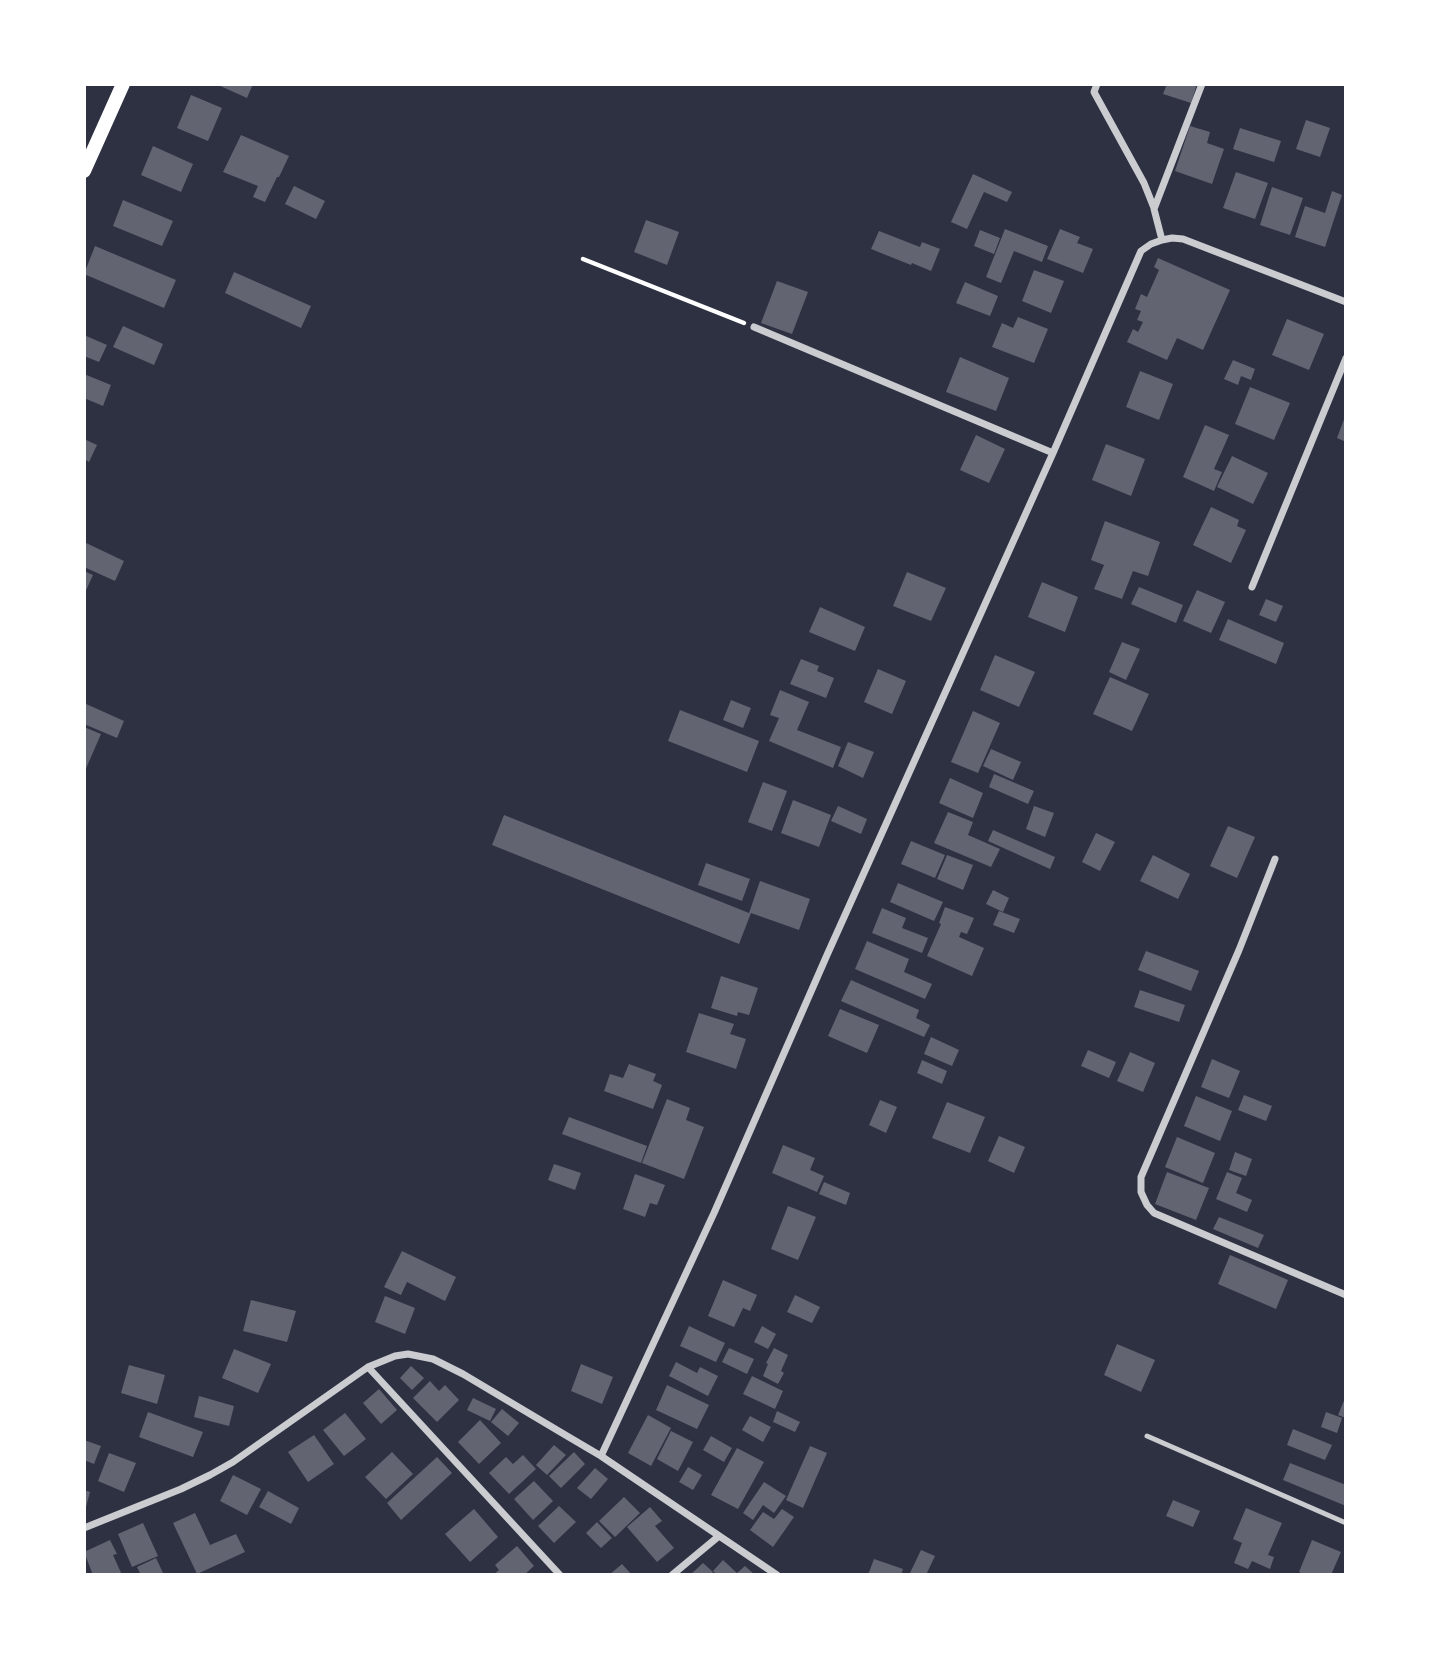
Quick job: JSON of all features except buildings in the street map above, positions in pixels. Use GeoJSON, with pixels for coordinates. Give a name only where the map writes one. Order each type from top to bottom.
{"type":"FeatureCollection","features":[{"type":"Feature","properties":{"kind":"main road"},"geometry":{"type":"LineString","coordinates":[[84,171],[122,84]]}},
{"type":"Feature","properties":{"kind":"street"},"geometry":{"type":"LineString","coordinates":[[1097,84],[1094,92],[1144,183],[1162,240]]}},
{"type":"Feature","properties":{"kind":"street"},"geometry":{"type":"LineString","coordinates":[[1154,209],[1202,84]]}},
{"type":"Feature","properties":{"kind":"street"},"geometry":{"type":"LineString","coordinates":[[601,1456],[714,1213],[1141,251],[1162,240],[1184,239],[1346,302]]}},
{"type":"Feature","properties":{"kind":"street"},"geometry":{"type":"LineString","coordinates":[[754,327],[1053,453]]}},
{"type":"Feature","properties":{"kind":"street"},"geometry":{"type":"LineString","coordinates":[[1252,587],[1346,358]]}},
{"type":"Feature","properties":{"kind":"street"},"geometry":{"type":"LineString","coordinates":[[1275,859],[1239,950],[1141,1177],[1141,1192],[1154,1213],[1346,1295]]}},
{"type":"Feature","properties":{"kind":"street"},"geometry":{"type":"LineString","coordinates":[[84,1528],[210,1475],[233,1462],[368,1367],[382,1360],[408,1354],[433,1359],[463,1374],[601,1456],[777,1575]]}},
{"type":"Feature","properties":{"kind":"street"},"geometry":{"type":"LineString","coordinates":[[368,1367],[560,1575]]}},
{"type":"Feature","properties":{"kind":"street"},"geometry":{"type":"LineString","coordinates":[[672,1575],[719,1536]]}},
{"type":"Feature","properties":{"kind":"lane"},"geometry":{"type":"LineString","coordinates":[[1147,1436],[1346,1523]]}},
{"type":"Feature","properties":{"kind":"path"},"geometry":{"type":"LineString","coordinates":[[583,259],[754,327]]}}]}
